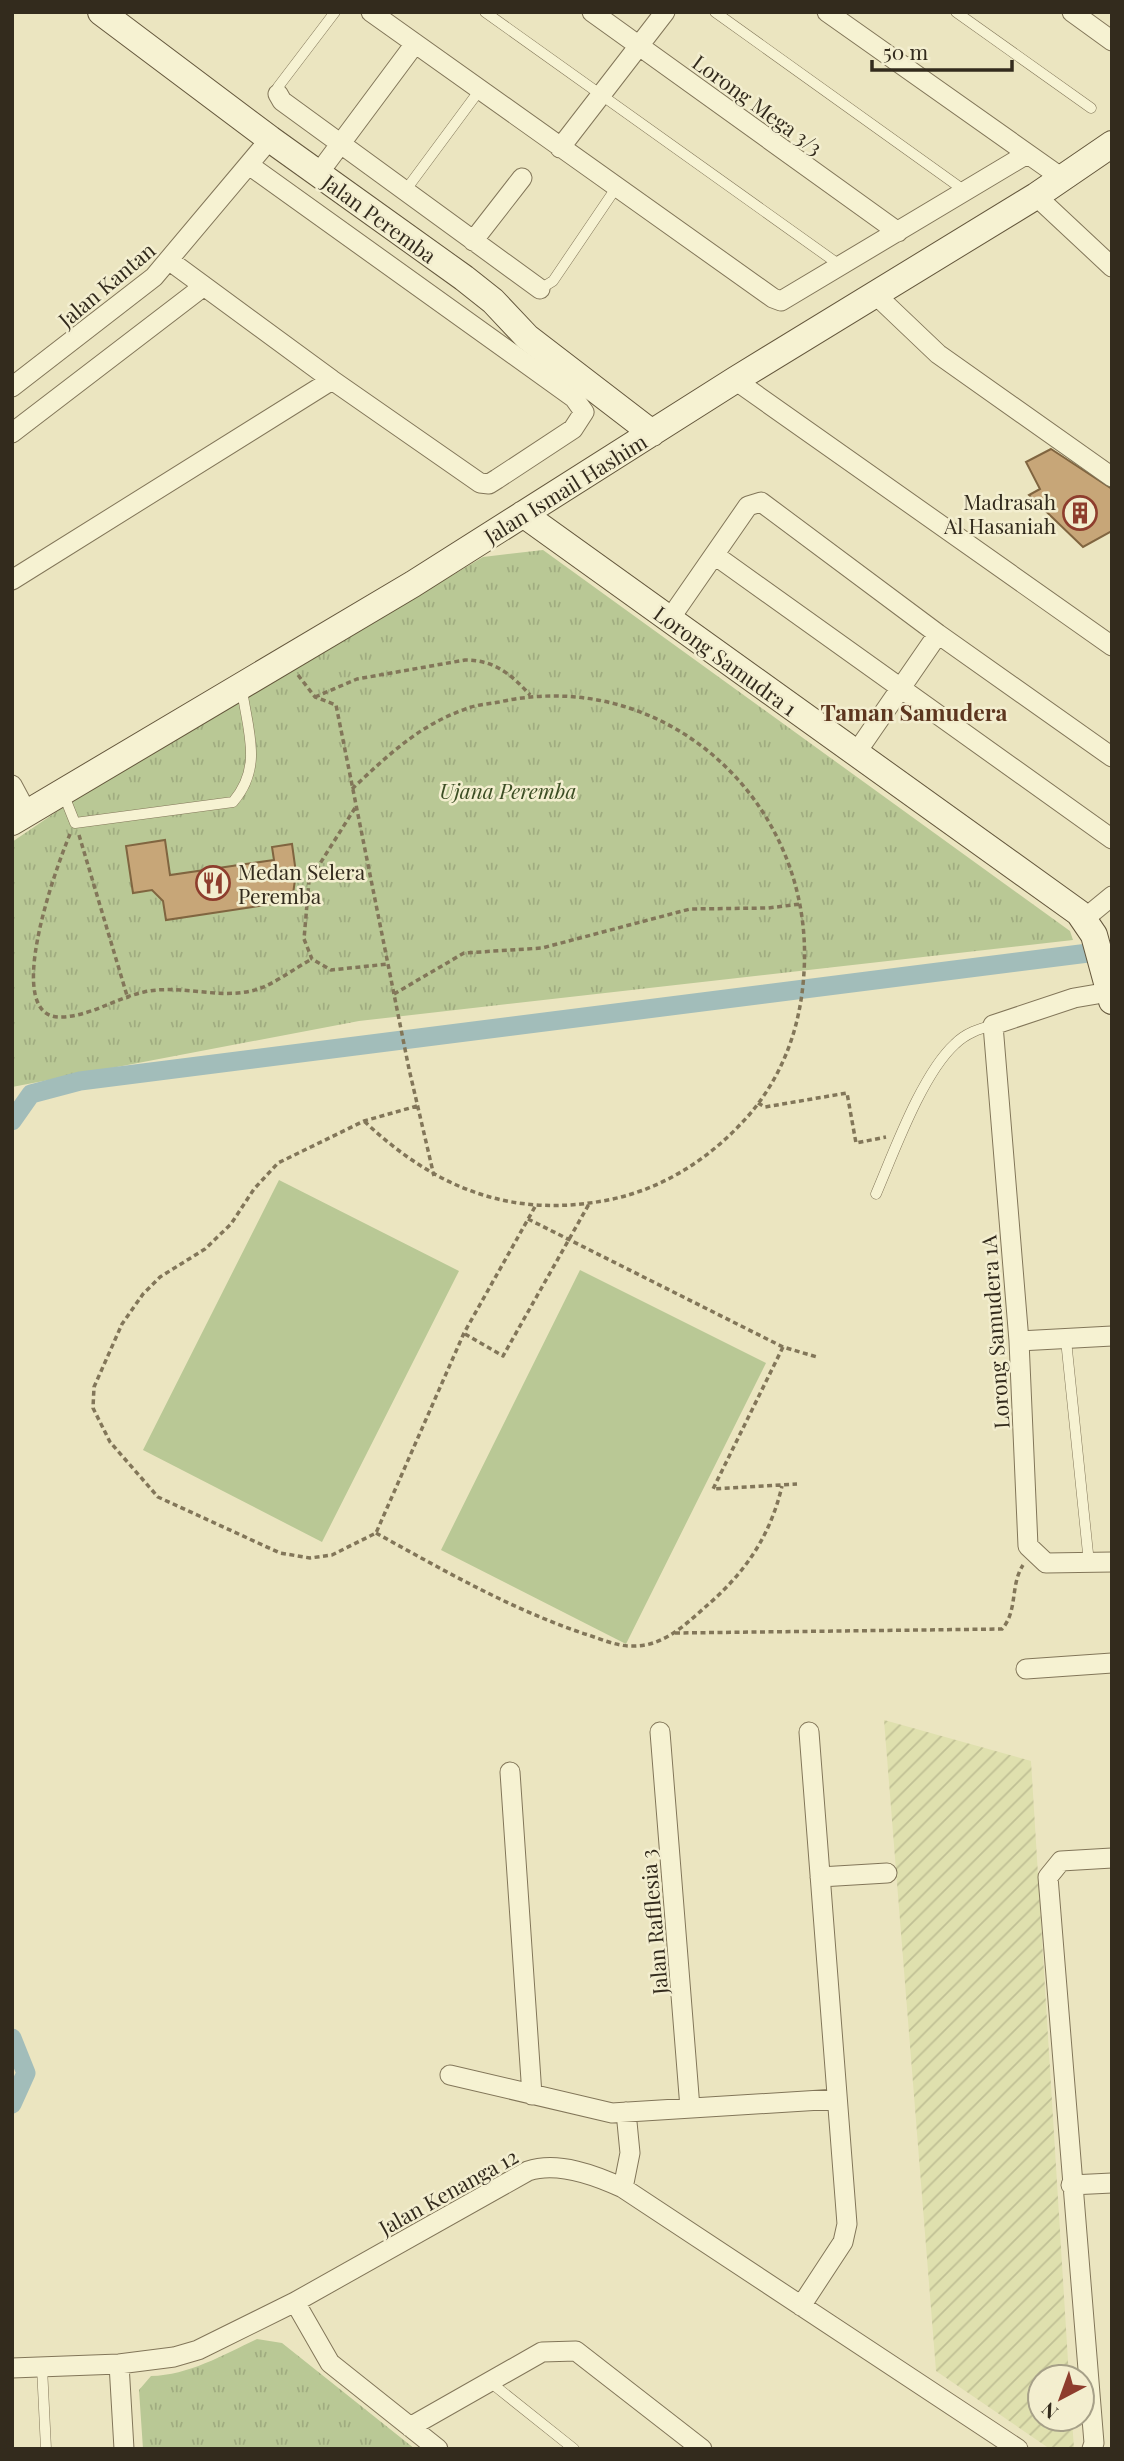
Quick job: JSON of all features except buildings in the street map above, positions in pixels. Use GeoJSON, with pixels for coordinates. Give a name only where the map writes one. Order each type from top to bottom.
{"type":"FeatureCollection","features":[{"type":"Feature","properties":{"kind":"street","name":"Jalan Peremba"},"geometry":{"type":"LineString","coordinates":[[101,12],[270,139],[464,278],[493,301],[527,337],[652,433]]}},
{"type":"Feature","properties":{"kind":"street"},"geometry":{"type":"LineString","coordinates":[[371,12],[773,299],[789,299],[1027,154]]}},
{"type":"Feature","properties":{"kind":"street","name":"Lorong Mega 3/3"},"geometry":{"type":"LineString","coordinates":[[592,12],[898,232]]}},
{"type":"Feature","properties":{"kind":"street"},"geometry":{"type":"LineString","coordinates":[[560,148],[665,12]]}},
{"type":"Feature","properties":{"kind":"street"},"geometry":{"type":"LineString","coordinates":[[827,12],[1062,178]]}},
{"type":"Feature","properties":{"kind":"street"},"geometry":{"type":"LineString","coordinates":[[1072,12],[1112,41]]}},
{"type":"Feature","properties":{"kind":"street"},"geometry":{"type":"LineString","coordinates":[[318,174],[414,45]]}},
{"type":"Feature","properties":{"kind":"street"},"geometry":{"type":"LineString","coordinates":[[278,93],[282,101],[540,289]]}},
{"type":"Feature","properties":{"kind":"street","name":"Jalan Kantan"},"geometry":{"type":"LineString","coordinates":[[12,387],[75,340],[170,261],[270,139]]}},
{"type":"Feature","properties":{"kind":"street","name":"Jalan Ismail Hashim"},"geometry":{"type":"LineString","coordinates":[[20,817],[286,660],[523,514],[735,380],[1036,196],[1112,144]]}},
{"type":"Feature","properties":{"kind":"street"},"geometry":{"type":"LineString","coordinates":[[170,261],[332,380],[480,483],[489,484],[573,429],[584,412],[574,398],[466,317],[249,165]]}},
{"type":"Feature","properties":{"kind":"street"},"geometry":{"type":"LineString","coordinates":[[473,241],[522,178]]}},
{"type":"Feature","properties":{"kind":"street"},"geometry":{"type":"LineString","coordinates":[[1036,196],[1112,267]]}},
{"type":"Feature","properties":{"kind":"street"},"geometry":{"type":"LineString","coordinates":[[12,433],[204,286]]}},
{"type":"Feature","properties":{"kind":"street"},"geometry":{"type":"LineString","coordinates":[[876,295],[899,320],[948,362],[1112,477]]}},
{"type":"Feature","properties":{"kind":"street"},"geometry":{"type":"LineString","coordinates":[[12,580],[332,380]]}},
{"type":"Feature","properties":{"kind":"street"},"geometry":{"type":"LineString","coordinates":[[735,380],[1112,646]]}},
{"type":"Feature","properties":{"kind":"street"},"geometry":{"type":"LineString","coordinates":[[670,620],[748,506],[761,502],[938,634],[1112,757]]}},
{"type":"Feature","properties":{"kind":"street","name":"Lorong Samudra 1"},"geometry":{"type":"LineString","coordinates":[[523,514],[856,753],[1089,927]]}},
{"type":"Feature","properties":{"kind":"street"},"geometry":{"type":"LineString","coordinates":[[716,556],[1112,839]]}},
{"type":"Feature","properties":{"kind":"street"},"geometry":{"type":"LineString","coordinates":[[856,753],[938,634]]}},
{"type":"Feature","properties":{"kind":"street"},"geometry":{"type":"LineString","coordinates":[[12,785],[20,817]]}},
{"type":"Feature","properties":{"kind":"street"},"geometry":{"type":"LineString","coordinates":[[993,1025],[1074,998],[1108,981],[1089,927],[1112,896]]}},
{"type":"Feature","properties":{"kind":"street","name":"Lorong Samudera 1A"},"geometry":{"type":"LineString","coordinates":[[993,1025],[1019,1341],[1028,1546],[1037,1558]]}},
{"type":"Feature","properties":{"kind":"street"},"geometry":{"type":"LineString","coordinates":[[1019,1341],[1112,1336]]}},
{"type":"Feature","properties":{"kind":"street"},"geometry":{"type":"LineString","coordinates":[[1037,1558],[1057,1565],[1112,1562]]}},
{"type":"Feature","properties":{"kind":"street"},"geometry":{"type":"LineString","coordinates":[[1026,1669],[1112,1663]]}},
{"type":"Feature","properties":{"kind":"street","name":"Jalan Rafflesia 3"},"geometry":{"type":"LineString","coordinates":[[660,1732],[690,2108]]}},
{"type":"Feature","properties":{"kind":"street"},"geometry":{"type":"LineString","coordinates":[[801,2306],[843,2242],[846,2224],[808,1732]]}},
{"type":"Feature","properties":{"kind":"street"},"geometry":{"type":"LineString","coordinates":[[510,1772],[532,2095]]}},
{"type":"Feature","properties":{"kind":"street"},"geometry":{"type":"LineString","coordinates":[[1092,2449],[1094,2443],[1048,1877],[1061,1861],[1112,1858]]}},
{"type":"Feature","properties":{"kind":"street"},"geometry":{"type":"LineString","coordinates":[[820,1877],[887,1873]]}},
{"type":"Feature","properties":{"kind":"street"},"geometry":{"type":"LineString","coordinates":[[450,2075],[604,2112],[837,2099]]}},
{"type":"Feature","properties":{"kind":"street"},"geometry":{"type":"LineString","coordinates":[[623,2188],[630,2153],[626,2112]]}},
{"type":"Feature","properties":{"kind":"street","name":"Jalan Kenanga 12"},"geometry":{"type":"LineString","coordinates":[[12,2368],[119,2364],[174,2357],[198,2350],[295,2302],[528,2171],[554,2167],[605,2179],[623,2188],[1018,2449]]}},
{"type":"Feature","properties":{"kind":"street"},"geometry":{"type":"LineString","coordinates":[[1071,2185],[1112,2183]]}},
{"type":"Feature","properties":{"kind":"street"},"geometry":{"type":"LineString","coordinates":[[295,2302],[331,2363],[438,2449]]}},
{"type":"Feature","properties":{"kind":"street"},"geometry":{"type":"LineString","coordinates":[[410,2427],[547,2351],[581,2353],[702,2449]]}},
{"type":"Feature","properties":{"kind":"street"},"geometry":{"type":"LineString","coordinates":[[119,2364],[124,2449]]}},
{"type":"Feature","properties":{"kind":"lane"},"geometry":{"type":"LineString","coordinates":[[278,93],[278,87],[335,12]]}},
{"type":"Feature","properties":{"kind":"lane"},"geometry":{"type":"LineString","coordinates":[[485,12],[841,267]]}},
{"type":"Feature","properties":{"kind":"lane"},"geometry":{"type":"LineString","coordinates":[[715,12],[965,191]]}},
{"type":"Feature","properties":{"kind":"lane"},"geometry":{"type":"LineString","coordinates":[[956,12],[1091,108]]}},
{"type":"Feature","properties":{"kind":"lane"},"geometry":{"type":"LineString","coordinates":[[405,191],[480,91]]}},
{"type":"Feature","properties":{"kind":"lane"},"geometry":{"type":"LineString","coordinates":[[540,289],[553,281],[617,188]]}},
{"type":"Feature","properties":{"kind":"lane"},"geometry":{"type":"LineString","coordinates":[[62,792],[75,823],[233,802],[246,788],[251,772],[252,756],[241,686]]}},
{"type":"Feature","properties":{"kind":"lane"},"geometry":{"type":"LineString","coordinates":[[876,1194],[902,1134],[938,1065],[953,1045],[970,1032],[993,1025]]}},
{"type":"Feature","properties":{"kind":"lane"},"geometry":{"type":"LineString","coordinates":[[1066,1340],[1089,1563]]}},
{"type":"Feature","properties":{"kind":"lane"},"geometry":{"type":"LineString","coordinates":[[42,2367],[46,2449]]}},
{"type":"Feature","properties":{"kind":"lane"},"geometry":{"type":"LineString","coordinates":[[490,2382],[574,2449]]}},
{"type":"Feature","properties":{"kind":"path"},"geometry":{"type":"LineString","coordinates":[[286,660],[316,697],[337,705],[409,1069],[434,1176]]}},
{"type":"Feature","properties":{"kind":"path"},"geometry":{"type":"LineString","coordinates":[[316,697],[357,679],[465,660],[482,660],[509,673],[530,695]]}},
{"type":"Feature","properties":{"kind":"path"},"geometry":{"type":"LineString","coordinates":[[352,789],[402,741],[463,709],[530,695],[577,696],[623,705],[666,722],[705,748],[740,780],[768,817],[788,859],[801,904],[806,950],[802,1007],[778,1073],[732,1134],[666,1181],[628,1195],[589,1204],[536,1205],[490,1197],[434,1176],[397,1152],[363,1121]]}},
{"type":"Feature","properties":{"kind":"path"},"geometry":{"type":"LineString","coordinates":[[356,806],[309,881],[304,939],[312,959],[331,970],[388,964]]}},
{"type":"Feature","properties":{"kind":"path"},"geometry":{"type":"LineString","coordinates":[[38,909],[75,823]]}},
{"type":"Feature","properties":{"kind":"path"},"geometry":{"type":"LineString","coordinates":[[75,823],[128,999]]}},
{"type":"Feature","properties":{"kind":"path"},"geometry":{"type":"LineString","coordinates":[[394,994],[464,953],[542,948],[690,909],[768,908],[801,904]]}},
{"type":"Feature","properties":{"kind":"path"},"geometry":{"type":"LineString","coordinates":[[32,1005],[38,1012],[61,1017],[103,1009],[143,992],[181,989],[238,993],[254,991],[312,959]]}},
{"type":"Feature","properties":{"kind":"path"},"geometry":{"type":"LineString","coordinates":[[758,1103],[765,1107],[847,1093],[856,1143],[902,1134]]}},
{"type":"Feature","properties":{"kind":"path"},"geometry":{"type":"LineString","coordinates":[[417,1106],[363,1121],[278,1163],[254,1189],[231,1224],[205,1249],[160,1277],[143,1294],[122,1324],[94,1387],[93,1408],[110,1442],[158,1497],[280,1553],[310,1558],[332,1555],[376,1533],[464,1333],[536,1205]]}},
{"type":"Feature","properties":{"kind":"path"},"geometry":{"type":"LineString","coordinates":[[464,1333],[503,1356],[589,1204]]}},
{"type":"Feature","properties":{"kind":"path"},"geometry":{"type":"LineString","coordinates":[[528,1219],[783,1347],[817,1357]]}},
{"type":"Feature","properties":{"kind":"path"},"geometry":{"type":"LineString","coordinates":[[783,1347],[713,1489],[797,1484]]}},
{"type":"Feature","properties":{"kind":"path"},"geometry":{"type":"LineString","coordinates":[[675,1633],[728,1587],[758,1550],[775,1514],[782,1486]]}},
{"type":"Feature","properties":{"kind":"path"},"geometry":{"type":"LineString","coordinates":[[376,1533],[536,1617],[585,1634],[635,1646],[675,1633],[1002,1629],[1012,1612],[1014,1585],[1021,1565],[1037,1558]]}},
{"type":"Feature","properties":{"kind":"green space","name":"Ujana Peremba"},"geometry":{"type":"Polygon","coordinates":[[[543,550],[1070,931],[1073,940],[359,1021],[12,1087],[12,842],[62,808],[483,557],[543,550]]]}},
{"type":"Feature","properties":{"kind":"green space"},"geometry":{"type":"Polygon","coordinates":[[[279,1180],[459,1271],[322,1542],[143,1450],[279,1180]]]}},
{"type":"Feature","properties":{"kind":"green space"},"geometry":{"type":"Polygon","coordinates":[[[580,1270],[766,1363],[626,1644],[441,1550],[580,1270]]]}},
{"type":"Feature","properties":{"kind":"green space"},"geometry":{"type":"Polygon","coordinates":[[[884,1720],[1031,1761],[1068,2363],[1026,2363],[1026,2433],[936,2371],[884,1720]]]}},
{"type":"Feature","properties":{"kind":"green space"},"geometry":{"type":"Polygon","coordinates":[[[257,2339],[282,2343],[415,2449],[143,2449],[139,2390],[151,2376],[192,2368],[257,2339]]]}},
{"type":"Feature","properties":{"kind":"green space"},"geometry":{"type":"Polygon","coordinates":[[[1027,2433],[1073,2433],[1074,2449],[1050,2449],[1027,2433]]]}},
{"type":"Feature","properties":{"kind":"waterway"},"geometry":{"type":"LineString","coordinates":[[12,1121],[31,1094],[80,1081],[1112,950]]}},
{"type":"Feature","properties":{"kind":"waterway"},"geometry":{"type":"LineString","coordinates":[[12,2038],[26,2073],[12,2104]]}},
{"type":"Feature","properties":{"kind":"place","name":"Madrasah Al Hasaniah"},"geometry":{"type":"Point","coordinates":[1080,513]}},
{"type":"Feature","properties":{"kind":"place","name":"Medan Selera Peremba"},"geometry":{"type":"Point","coordinates":[213,883]}},
{"type":"Feature","properties":{"kind":"district","name":"Taman Samudera"},"geometry":{"type":"Point","coordinates":[914,711]}}]}
